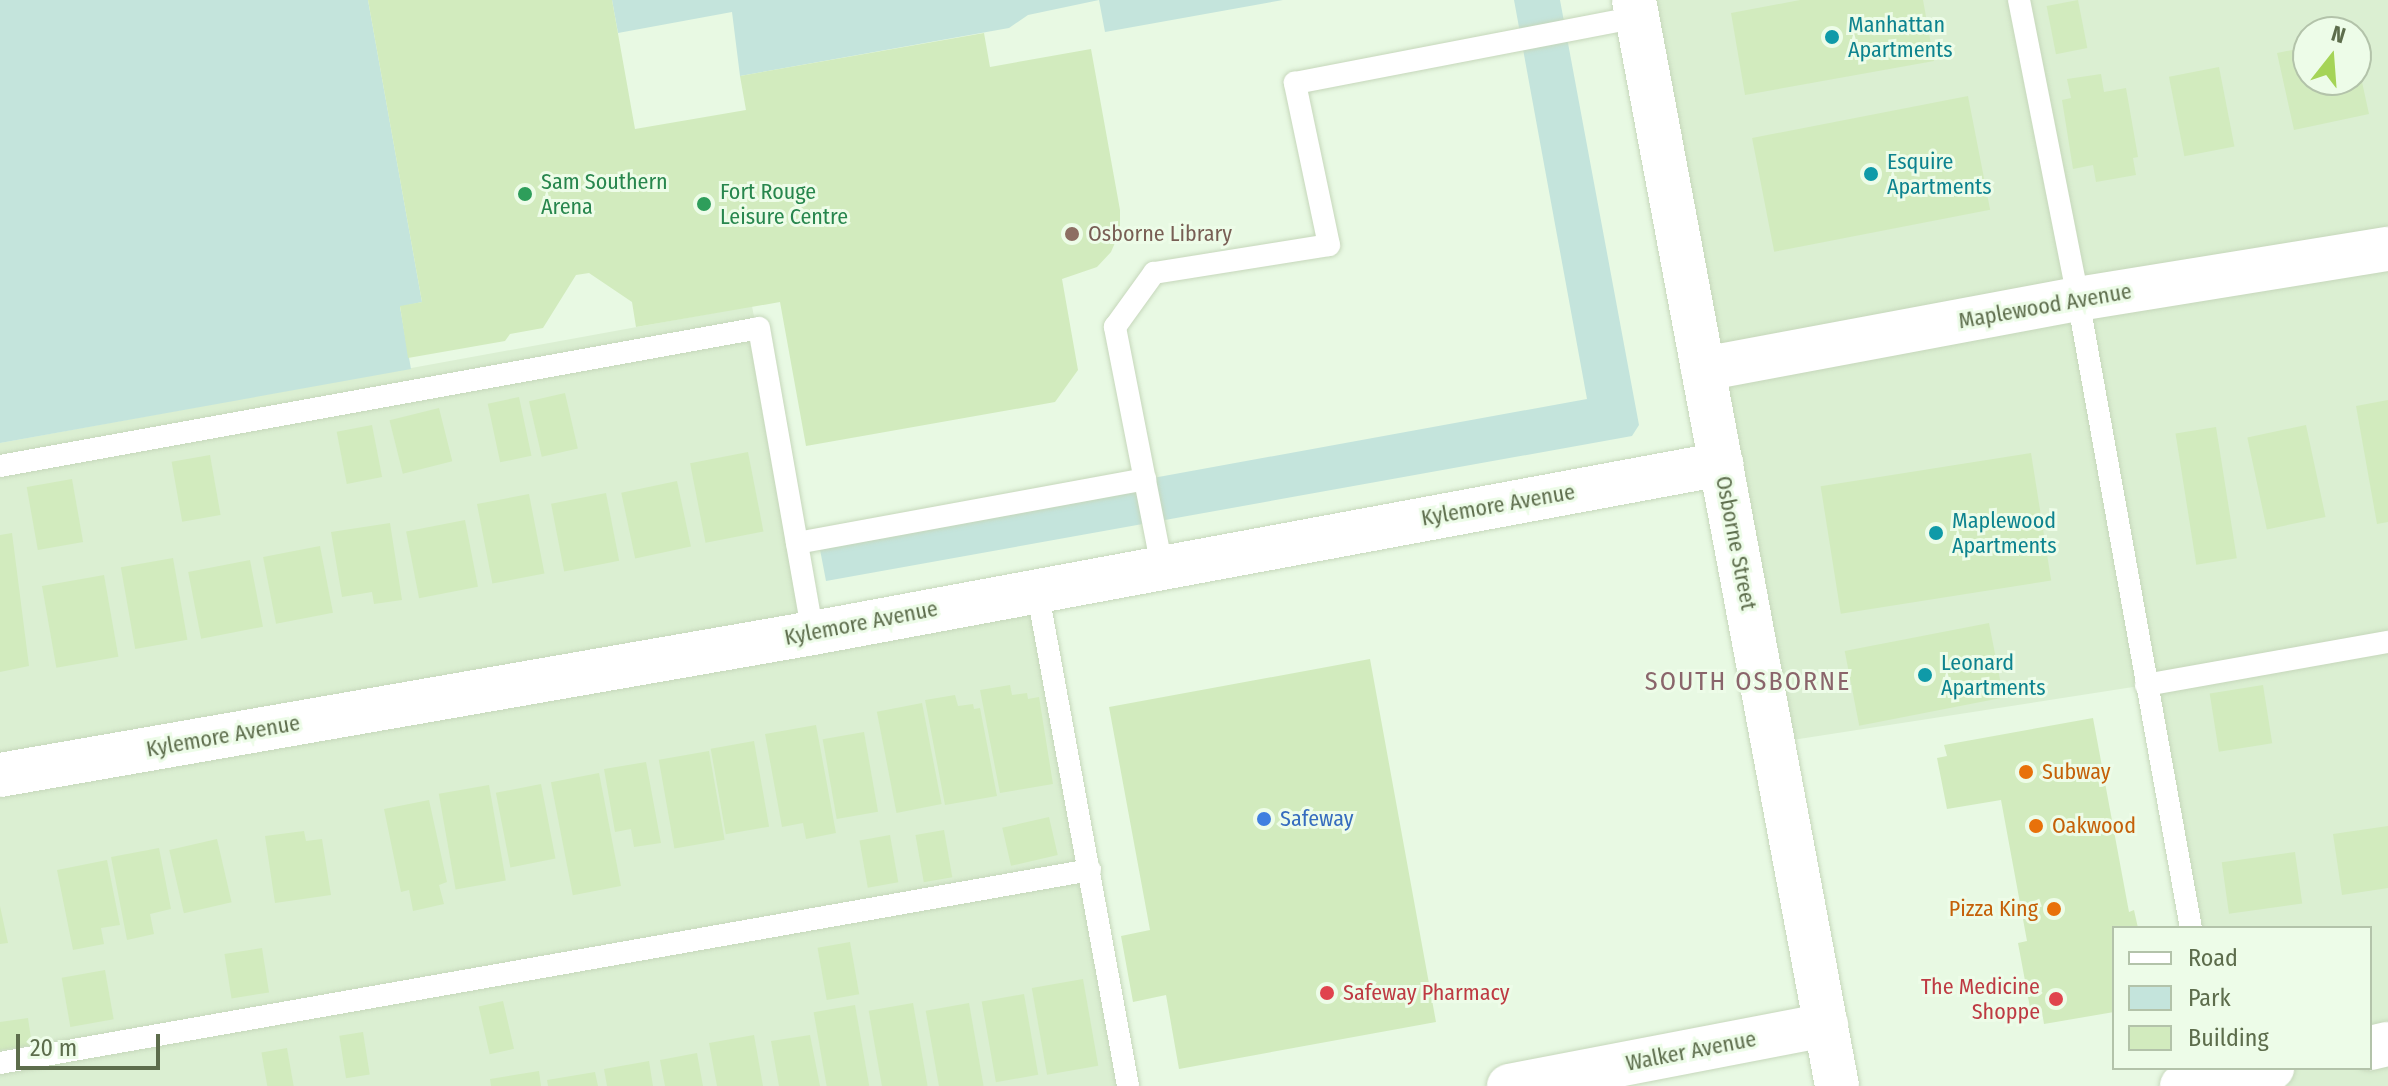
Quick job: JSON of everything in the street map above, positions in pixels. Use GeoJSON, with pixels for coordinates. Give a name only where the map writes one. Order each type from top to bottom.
{"type":"FeatureCollection","features":[{"type":"Feature","properties":{"kind":"street","name":"Osborne Street"},"geometry":{"type":"LineString","coordinates":[[1635,8],[1837,1086]]}},
{"type":"Feature","properties":{"kind":"street","name":"Maplewood Avenue"},"geometry":{"type":"LineString","coordinates":[[1703,369],[2078,299],[2388,249]]}},
{"type":"Feature","properties":{"kind":"street","name":"Kylemore Avenue"},"geometry":{"type":"LineString","coordinates":[[0,775],[813,633],[1721,464]]}},
{"type":"Feature","properties":{"kind":"street","name":"Walker Avenue"},"geometry":{"type":"LineString","coordinates":[[1517,1085],[1826,1025]]}},
{"type":"Feature","properties":{"kind":"street"},"geometry":{"type":"LineString","coordinates":[[2210,1080],[2262,1070]]}},
{"type":"Feature","properties":{"kind":"lane"},"geometry":{"type":"LineString","coordinates":[[2019,0],[2078,299],[2191,926]]}},
{"type":"Feature","properties":{"kind":"lane"},"geometry":{"type":"LineString","coordinates":[[1162,567],[1115,327],[1154,273],[1329,245],[1295,83],[1635,8]]}},
{"type":"Feature","properties":{"kind":"lane"},"geometry":{"type":"LineString","coordinates":[[0,466],[759,328],[813,633]]}},
{"type":"Feature","properties":{"kind":"lane"},"geometry":{"type":"LineString","coordinates":[[797,543],[1145,479]]}},
{"type":"Feature","properties":{"kind":"lane"},"geometry":{"type":"LineString","coordinates":[[1037,589],[1128,1086]]}},
{"type":"Feature","properties":{"kind":"lane"},"geometry":{"type":"LineString","coordinates":[[2146,685],[2388,642]]}},
{"type":"Feature","properties":{"kind":"lane"},"geometry":{"type":"LineString","coordinates":[[0,1063],[1090,870]]}},
{"type":"Feature","properties":{"kind":"shaded area"},"geometry":{"type":"Polygon","coordinates":[[[1634,0],[2388,0],[2388,1086],[2216,1086],[2213,1070],[2372,1070],[2372,926],[2188,926],[2146,685],[1773,743],[1634,0]]]}},
{"type":"Feature","properties":{"kind":"shaded area"},"geometry":{"type":"Polygon","coordinates":[[[752,306],[813,632],[1037,589],[1128,1086],[0,1086],[0,443],[752,306]]]}},
{"type":"Feature","properties":{"kind":"green space"},"geometry":{"type":"Polygon","coordinates":[[[0,0],[368,0],[422,302],[400,307],[411,369],[0,443],[0,0]]]}},
{"type":"Feature","properties":{"kind":"green space"},"geometry":{"type":"Polygon","coordinates":[[[612,0],[1099,0],[1028,15],[1009,28],[740,76],[732,12],[618,33],[612,0]]]}},
{"type":"Feature","properties":{"kind":"green space"},"geometry":{"type":"Polygon","coordinates":[[[1099,0],[1283,0],[1105,32],[1099,0]]]}},
{"type":"Feature","properties":{"kind":"green space"},"geometry":{"type":"Polygon","coordinates":[[[1514,0],[1560,0],[1639,425],[1632,436],[826,581],[818,539],[1587,399],[1514,0]]]}},
{"type":"Feature","properties":{"kind":"building"},"geometry":{"type":"Polygon","coordinates":[[[368,0],[612,0],[635,129],[746,110],[740,76],[984,33],[990,67],[1091,49],[1120,210],[1120,231],[1111,252],[1097,267],[1062,279],[1078,370],[1055,402],[806,446],[780,302],[636,327],[632,302],[589,273],[576,275],[543,328],[510,334],[505,341],[408,358],[400,306],[422,302],[368,0]]]}},
{"type":"Feature","properties":{"kind":"building","name":"Manhattan Apartments"},"geometry":{"type":"Polygon","coordinates":[[[1800,0],[1923,0],[1934,61],[1745,95],[1731,13],[1800,0]]]}},
{"type":"Feature","properties":{"kind":"building"},"geometry":{"type":"Polygon","coordinates":[[[2078,0],[2087,48],[2056,54],[2047,6],[2078,0]]]}},
{"type":"Feature","properties":{"kind":"building"},"geometry":{"type":"Polygon","coordinates":[[[2292,50],[2292,96],[2365,96],[2369,114],[2294,130],[2277,53],[2292,50]]]}},
{"type":"Feature","properties":{"kind":"building"},"geometry":{"type":"Polygon","coordinates":[[[2219,67],[2234,147],[2184,156],[2169,77],[2219,67]]]}},
{"type":"Feature","properties":{"kind":"building"},"geometry":{"type":"Polygon","coordinates":[[[2101,74],[2104,92],[2126,88],[2138,157],[2133,158],[2136,175],[2096,182],[2093,165],[2073,169],[2062,100],[2071,98],[2067,79],[2101,74]]]}},
{"type":"Feature","properties":{"kind":"building","name":"Esquire Apartments"},"geometry":{"type":"Polygon","coordinates":[[[1968,96],[1990,210],[1774,252],[1752,138],[1968,96]]]}},
{"type":"Feature","properties":{"kind":"building"},"geometry":{"type":"Polygon","coordinates":[[[565,393],[578,449],[542,457],[529,401],[565,393]]]}},
{"type":"Feature","properties":{"kind":"building"},"geometry":{"type":"Polygon","coordinates":[[[519,397],[531,456],[500,462],[488,404],[519,397]]]}},
{"type":"Feature","properties":{"kind":"building"},"geometry":{"type":"Polygon","coordinates":[[[2388,400],[2388,522],[2377,524],[2356,406],[2388,400]]]}},
{"type":"Feature","properties":{"kind":"building"},"geometry":{"type":"Polygon","coordinates":[[[439,408],[452,461],[403,474],[390,420],[439,408]]]}},
{"type":"Feature","properties":{"kind":"building"},"geometry":{"type":"Polygon","coordinates":[[[372,425],[382,477],[347,484],[337,432],[372,425]]]}},
{"type":"Feature","properties":{"kind":"building"},"geometry":{"type":"Polygon","coordinates":[[[2306,425],[2326,517],[2267,529],[2247,437],[2306,425]]]}},
{"type":"Feature","properties":{"kind":"building"},"geometry":{"type":"Polygon","coordinates":[[[2216,427],[2237,558],[2196,565],[2176,433],[2216,427]]]}},
{"type":"Feature","properties":{"kind":"building"},"geometry":{"type":"Polygon","coordinates":[[[748,452],[763,532],[706,543],[690,463],[748,452]]]}},
{"type":"Feature","properties":{"kind":"building","name":"Maplewood Apartments"},"geometry":{"type":"Polygon","coordinates":[[[2031,453],[2051,580],[1841,614],[1821,486],[2031,453]]]}},
{"type":"Feature","properties":{"kind":"building"},"geometry":{"type":"Polygon","coordinates":[[[210,455],[221,515],[182,522],[172,462],[210,455]]]}},
{"type":"Feature","properties":{"kind":"building"},"geometry":{"type":"Polygon","coordinates":[[[72,479],[83,542],[38,550],[27,487],[72,479]]]}},
{"type":"Feature","properties":{"kind":"building"},"geometry":{"type":"Polygon","coordinates":[[[677,481],[691,547],[635,558],[621,493],[677,481]]]}},
{"type":"Feature","properties":{"kind":"building"},"geometry":{"type":"Polygon","coordinates":[[[606,493],[619,561],[564,571],[551,504],[606,493]]]}},
{"type":"Feature","properties":{"kind":"building"},"geometry":{"type":"Polygon","coordinates":[[[529,494],[544,574],[492,584],[477,504],[529,494]]]}},
{"type":"Feature","properties":{"kind":"building"},"geometry":{"type":"Polygon","coordinates":[[[465,520],[478,587],[419,598],[406,531],[465,520]]]}},
{"type":"Feature","properties":{"kind":"building"},"geometry":{"type":"Polygon","coordinates":[[[390,523],[402,600],[374,604],[372,592],[342,597],[331,532],[390,523]]]}},
{"type":"Feature","properties":{"kind":"building"},"geometry":{"type":"Polygon","coordinates":[[[12,533],[29,666],[0,672],[0,535],[12,533]]]}},
{"type":"Feature","properties":{"kind":"building"},"geometry":{"type":"Polygon","coordinates":[[[320,546],[333,613],[276,624],[263,557],[320,546]]]}},
{"type":"Feature","properties":{"kind":"building"},"geometry":{"type":"Polygon","coordinates":[[[173,558],[187,640],[135,649],[121,567],[173,558]]]}},
{"type":"Feature","properties":{"kind":"building"},"geometry":{"type":"Polygon","coordinates":[[[250,560],[263,627],[201,639],[188,572],[250,560]]]}},
{"type":"Feature","properties":{"kind":"building"},"geometry":{"type":"Polygon","coordinates":[[[104,575],[118,657],[56,668],[42,586],[104,575]]]}},
{"type":"Feature","properties":{"kind":"building","name":"Leonard Apartments"},"geometry":{"type":"Polygon","coordinates":[[[1989,623],[2004,698],[1859,726],[1845,651],[1989,623]]]}},
{"type":"Feature","properties":{"kind":"building","name":"Safeway"},"geometry":{"type":"Polygon","coordinates":[[[1370,659],[1436,1022],[1179,1069],[1166,995],[1133,1002],[1121,936],[1150,930],[1109,707],[1370,659]]]}},
{"type":"Feature","properties":{"kind":"building"},"geometry":{"type":"Polygon","coordinates":[[[1010,685],[1012,695],[1027,693],[1028,699],[1039,697],[1053,784],[1000,793],[980,690],[1010,685]]]}},
{"type":"Feature","properties":{"kind":"building"},"geometry":{"type":"Polygon","coordinates":[[[2263,685],[2272,743],[2219,752],[2210,693],[2263,685]]]}},
{"type":"Feature","properties":{"kind":"building"},"geometry":{"type":"Polygon","coordinates":[[[955,695],[958,706],[973,704],[974,709],[980,708],[997,796],[945,805],[925,700],[955,695]]]}},
{"type":"Feature","properties":{"kind":"building"},"geometry":{"type":"Polygon","coordinates":[[[922,703],[942,804],[896,813],[877,712],[922,703]]]}},
{"type":"Feature","properties":{"kind":"building"},"geometry":{"type":"Polygon","coordinates":[[[2093,718],[2129,912],[2134,910],[2138,926],[2112,926],[2112,1012],[2044,1024],[2042,1012],[2031,1013],[2018,943],[2027,941],[2001,800],[1947,809],[1937,758],[1947,756],[1944,745],[2093,718]]]}},
{"type":"Feature","properties":{"kind":"building"},"geometry":{"type":"Polygon","coordinates":[[[816,725],[836,833],[806,839],[803,823],[782,827],[765,734],[816,725]]]}},
{"type":"Feature","properties":{"kind":"building"},"geometry":{"type":"Polygon","coordinates":[[[864,732],[878,812],[837,819],[823,739],[864,732]]]}},
{"type":"Feature","properties":{"kind":"building"},"geometry":{"type":"Polygon","coordinates":[[[754,741],[769,827],[726,834],[711,749],[754,741]]]}},
{"type":"Feature","properties":{"kind":"building"},"geometry":{"type":"Polygon","coordinates":[[[709,751],[725,840],[674,848],[659,760],[709,751]]]}},
{"type":"Feature","properties":{"kind":"building"},"geometry":{"type":"Polygon","coordinates":[[[646,762],[661,843],[634,847],[631,829],[615,832],[604,769],[646,762]]]}},
{"type":"Feature","properties":{"kind":"building"},"geometry":{"type":"Polygon","coordinates":[[[599,773],[621,886],[573,895],[551,782],[599,773]]]}},
{"type":"Feature","properties":{"kind":"building"},"geometry":{"type":"Polygon","coordinates":[[[541,784],[556,859],[510,867],[496,793],[541,784]]]}},
{"type":"Feature","properties":{"kind":"building"},"geometry":{"type":"Polygon","coordinates":[[[489,785],[506,881],[456,889],[439,794],[489,785]]]}},
{"type":"Feature","properties":{"kind":"building"},"geometry":{"type":"Polygon","coordinates":[[[429,800],[447,882],[439,885],[444,904],[413,911],[409,890],[401,892],[384,809],[429,800]]]}},
{"type":"Feature","properties":{"kind":"building"},"geometry":{"type":"Polygon","coordinates":[[[1049,817],[1058,855],[1011,866],[1002,828],[1049,817]]]}},
{"type":"Feature","properties":{"kind":"building"},"geometry":{"type":"Polygon","coordinates":[[[2388,826],[2388,888],[2342,895],[2333,834],[2388,826]]]}},
{"type":"Feature","properties":{"kind":"building"},"geometry":{"type":"Polygon","coordinates":[[[944,830],[952,877],[924,882],[915,835],[944,830]]]}},
{"type":"Feature","properties":{"kind":"building"},"geometry":{"type":"Polygon","coordinates":[[[304,831],[306,841],[322,839],[331,895],[275,903],[265,836],[304,831]]]}},
{"type":"Feature","properties":{"kind":"building"},"geometry":{"type":"Polygon","coordinates":[[[890,835],[898,882],[868,888],[859,840],[890,835]]]}},
{"type":"Feature","properties":{"kind":"building"},"geometry":{"type":"Polygon","coordinates":[[[217,839],[232,902],[184,913],[169,850],[217,839]]]}},
{"type":"Feature","properties":{"kind":"building"},"geometry":{"type":"Polygon","coordinates":[[[159,848],[171,909],[150,914],[154,934],[127,940],[111,857],[159,848]]]}},
{"type":"Feature","properties":{"kind":"building"},"geometry":{"type":"Polygon","coordinates":[[[2295,852],[2302,903],[2229,914],[2222,862],[2295,852]]]}},
{"type":"Feature","properties":{"kind":"building"},"geometry":{"type":"Polygon","coordinates":[[[107,860],[120,925],[101,928],[104,944],[73,950],[57,870],[107,860]]]}},
{"type":"Feature","properties":{"kind":"building"},"geometry":{"type":"Polygon","coordinates":[[[0,906],[8,943],[0,944],[0,906]]]}},
{"type":"Feature","properties":{"kind":"building"},"geometry":{"type":"Polygon","coordinates":[[[850,942],[859,994],[827,1000],[818,948],[850,942]]]}},
{"type":"Feature","properties":{"kind":"building"},"geometry":{"type":"Polygon","coordinates":[[[262,948],[269,992],[232,998],[224,954],[262,948]]]}},
{"type":"Feature","properties":{"kind":"building"},"geometry":{"type":"Polygon","coordinates":[[[105,970],[114,1019],[70,1027],[62,978],[105,970]]]}},
{"type":"Feature","properties":{"kind":"building"},"geometry":{"type":"Polygon","coordinates":[[[1083,979],[1098,1066],[1047,1075],[1032,988],[1083,979]]]}},
{"type":"Feature","properties":{"kind":"building"},"geometry":{"type":"Polygon","coordinates":[[[1024,994],[1038,1075],[996,1082],[982,1001],[1024,994]]]}},
{"type":"Feature","properties":{"kind":"building"},"geometry":{"type":"Polygon","coordinates":[[[503,1001],[514,1049],[490,1054],[479,1007],[503,1001]]]}},
{"type":"Feature","properties":{"kind":"building"},"geometry":{"type":"Polygon","coordinates":[[[913,1003],[928,1086],[882,1086],[869,1011],[913,1003]]]}},
{"type":"Feature","properties":{"kind":"building"},"geometry":{"type":"Polygon","coordinates":[[[969,1003],[984,1086],[939,1086],[926,1011],[969,1003]]]}},
{"type":"Feature","properties":{"kind":"building"},"geometry":{"type":"Polygon","coordinates":[[[855,1005],[869,1086],[827,1086],[814,1012],[855,1005]]]}},
{"type":"Feature","properties":{"kind":"building"},"geometry":{"type":"Polygon","coordinates":[[[28,1018],[32,1045],[0,1050],[0,1022],[28,1018]]]}},
{"type":"Feature","properties":{"kind":"building"},"geometry":{"type":"Polygon","coordinates":[[[363,1032],[370,1074],[346,1078],[339,1036],[363,1032]]]}},
{"type":"Feature","properties":{"kind":"building"},"geometry":{"type":"Polygon","coordinates":[[[754,1035],[763,1086],[717,1086],[709,1043],[754,1035]]]}},
{"type":"Feature","properties":{"kind":"building"},"geometry":{"type":"Polygon","coordinates":[[[810,1035],[820,1086],[779,1086],[771,1041],[810,1035]]]}},
{"type":"Feature","properties":{"kind":"building"},"geometry":{"type":"Polygon","coordinates":[[[287,1048],[294,1086],[267,1086],[261,1053],[287,1048]]]}},
{"type":"Feature","properties":{"kind":"building"},"geometry":{"type":"Polygon","coordinates":[[[697,1053],[703,1086],[665,1086],[660,1060],[697,1053]]]}},
{"type":"Feature","properties":{"kind":"building"},"geometry":{"type":"Polygon","coordinates":[[[649,1061],[653,1086],[607,1086],[604,1069],[649,1061]]]}},
{"type":"Feature","properties":{"kind":"building"},"geometry":{"type":"Polygon","coordinates":[[[539,1071],[541,1086],[491,1086],[490,1079],[539,1071]]]}},
{"type":"Feature","properties":{"kind":"building"},"geometry":{"type":"Polygon","coordinates":[[[595,1072],[598,1086],[548,1086],[547,1080],[595,1072]]]}},
{"type":"Feature","properties":{"kind":"place","name":"Manhattan Apartments"},"geometry":{"type":"Point","coordinates":[1832,37]}},
{"type":"Feature","properties":{"kind":"place","name":"Esquire Apartments"},"geometry":{"type":"Point","coordinates":[1871,174]}},
{"type":"Feature","properties":{"kind":"place","name":"Sam Southern Arena"},"geometry":{"type":"Point","coordinates":[525,194]}},
{"type":"Feature","properties":{"kind":"place","name":"Fort Rouge Leisure Centre"},"geometry":{"type":"Point","coordinates":[704,204]}},
{"type":"Feature","properties":{"kind":"place","name":"Osborne Library"},"geometry":{"type":"Point","coordinates":[1072,234]}},
{"type":"Feature","properties":{"kind":"place","name":"Maplewood Apartments"},"geometry":{"type":"Point","coordinates":[1936,533]}},
{"type":"Feature","properties":{"kind":"place","name":"Leonard Apartments"},"geometry":{"type":"Point","coordinates":[1925,675]}},
{"type":"Feature","properties":{"kind":"place","name":"Subway"},"geometry":{"type":"Point","coordinates":[2026,772]}},
{"type":"Feature","properties":{"kind":"place","name":"Safeway"},"geometry":{"type":"Point","coordinates":[1264,819]}},
{"type":"Feature","properties":{"kind":"place","name":"Oakwood"},"geometry":{"type":"Point","coordinates":[2036,826]}},
{"type":"Feature","properties":{"kind":"place","name":"Pizza King"},"geometry":{"type":"Point","coordinates":[2054,909]}},
{"type":"Feature","properties":{"kind":"place","name":"Safeway Pharmacy"},"geometry":{"type":"Point","coordinates":[1327,993]}},
{"type":"Feature","properties":{"kind":"place","name":"The Medicine Shoppe"},"geometry":{"type":"Point","coordinates":[2056,999]}},
{"type":"Feature","properties":{"kind":"district","name":"SOUTH OSBORNE"},"geometry":{"type":"Point","coordinates":[1748,682]}}]}
